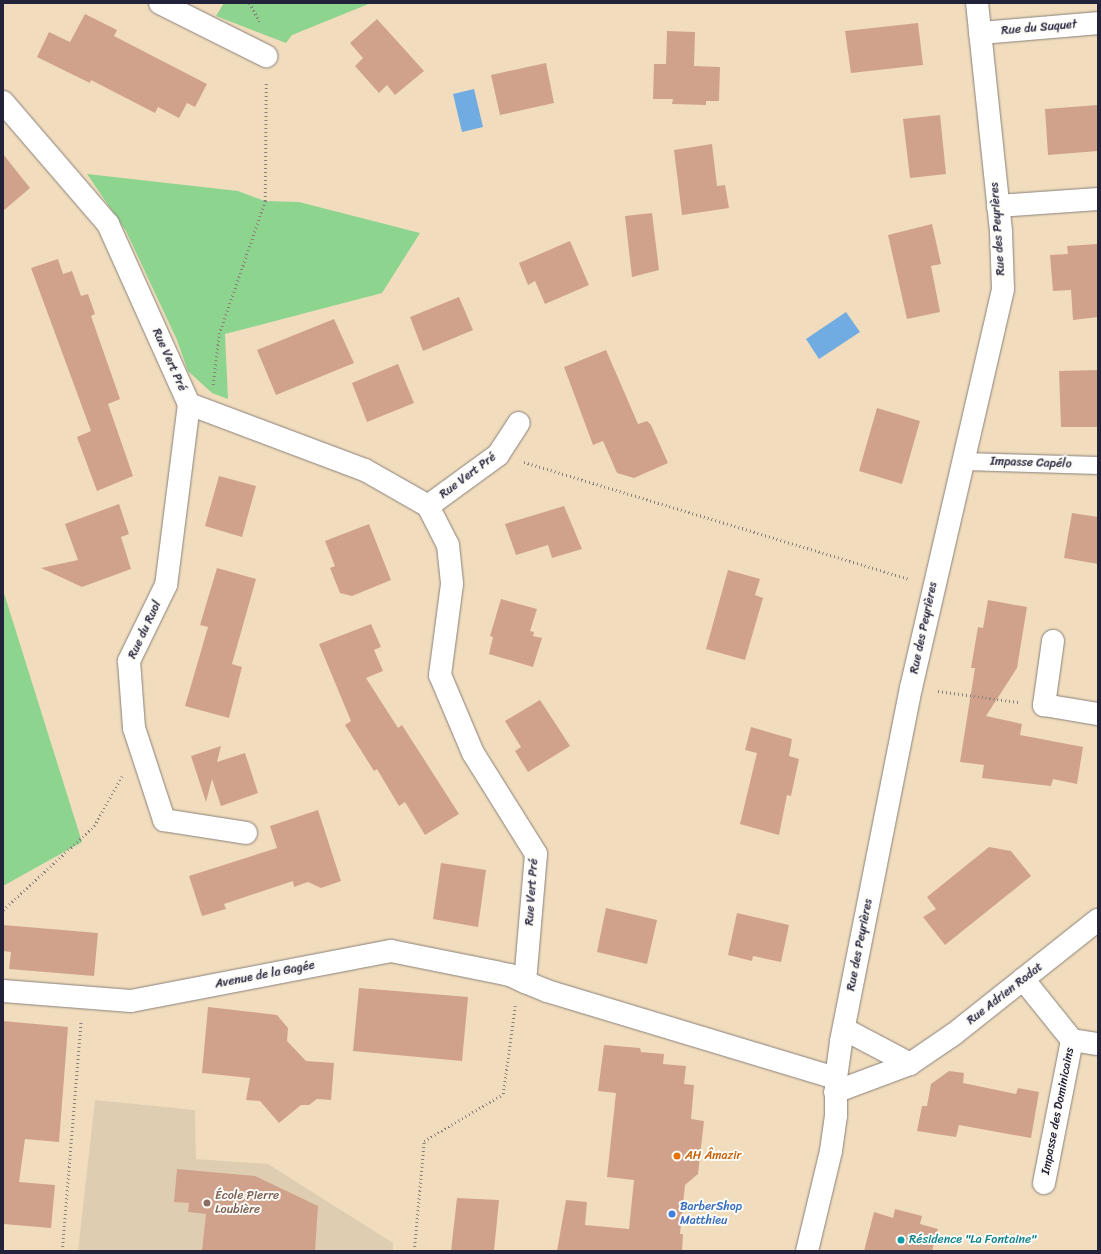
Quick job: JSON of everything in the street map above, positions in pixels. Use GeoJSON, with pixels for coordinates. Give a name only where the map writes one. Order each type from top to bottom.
{"type":"FeatureCollection","features":[{"type":"Feature","properties":{"kind":"street"},"geometry":{"type":"LineString","coordinates":[[160,3],[266,56]]}},
{"type":"Feature","properties":{"kind":"street","name":"Rue des Peyrières"},"geometry":{"type":"LineString","coordinates":[[807,1251],[831,1151],[836,1115],[835,1085],[844,1029],[911,688],[933,586],[964,461],[1002,289],[998,206],[977,3]]}},
{"type":"Feature","properties":{"kind":"street","name":"Rue du Suquet"},"geometry":{"type":"LineString","coordinates":[[980,33],[1098,23]]}},
{"type":"Feature","properties":{"kind":"street","name":"Rue Vert Pré"},"geometry":{"type":"LineString","coordinates":[[3,102],[108,224],[189,404],[365,470],[428,506],[448,545],[452,584],[440,675],[473,753],[536,854],[525,982]]}},
{"type":"Feature","properties":{"kind":"street"},"geometry":{"type":"LineString","coordinates":[[998,206],[1098,199]]}},
{"type":"Feature","properties":{"kind":"street","name":"Rue du Ruol"},"geometry":{"type":"LineString","coordinates":[[189,404],[166,585],[129,661],[134,728],[164,820],[246,833]]}},
{"type":"Feature","properties":{"kind":"street","name":"Rue Vert Pré"},"geometry":{"type":"LineString","coordinates":[[428,506],[498,455],[519,424]]}},
{"type":"Feature","properties":{"kind":"street"},"geometry":{"type":"LineString","coordinates":[[1053,641],[1044,705],[1098,714]]}},
{"type":"Feature","properties":{"kind":"street","name":"Rue Adrien Rodat"},"geometry":{"type":"LineString","coordinates":[[835,1085],[910,1064],[954,1034],[1098,920]]}},
{"type":"Feature","properties":{"kind":"street","name":"Avenue de la Gagée"},"geometry":{"type":"LineString","coordinates":[[3,991],[131,1001],[391,951],[510,975],[525,982]]}},
{"type":"Feature","properties":{"kind":"street"},"geometry":{"type":"LineString","coordinates":[[1023,979],[1072,1040],[1098,1044]]}},
{"type":"Feature","properties":{"kind":"street"},"geometry":{"type":"LineString","coordinates":[[525,982],[546,991],[835,1085]]}},
{"type":"Feature","properties":{"kind":"street"},"geometry":{"type":"LineString","coordinates":[[844,1029],[910,1064]]}},
{"type":"Feature","properties":{"kind":"street","name":"Impasse des Dominicains"},"geometry":{"type":"LineString","coordinates":[[1044,1183],[1072,1040]]}},
{"type":"Feature","properties":{"kind":"lane","name":"Impasse Capélo"},"geometry":{"type":"LineString","coordinates":[[964,461],[1098,465]]}},
{"type":"Feature","properties":{"kind":"path"},"geometry":{"type":"LineString","coordinates":[[210,411],[219,334],[265,201],[266,56],[272,37],[262,25],[250,3]]}},
{"type":"Feature","properties":{"kind":"path"},"geometry":{"type":"LineString","coordinates":[[498,455],[547,467],[933,586]]}},
{"type":"Feature","properties":{"kind":"path"},"geometry":{"type":"LineString","coordinates":[[911,688],[1044,705]]}},
{"type":"Feature","properties":{"kind":"path"},"geometry":{"type":"LineString","coordinates":[[3,910],[94,826],[140,746]]}},
{"type":"Feature","properties":{"kind":"path"},"geometry":{"type":"LineString","coordinates":[[414,1251],[424,1141],[503,1094],[516,995],[525,982]]}},
{"type":"Feature","properties":{"kind":"path"},"geometry":{"type":"LineString","coordinates":[[62,1251],[84,998]]}},
{"type":"Feature","properties":{"kind":"shaded area","name":"École Pierre Loubière"},"geometry":{"type":"Polygon","coordinates":[[[95,1100],[195,1110],[196,1159],[268,1164],[393,1243],[393,1251],[78,1251],[95,1100]]]}},
{"type":"Feature","properties":{"kind":"green space"},"geometry":{"type":"Polygon","coordinates":[[[224,3],[371,3],[292,35],[286,43],[216,16],[224,3]]]}},
{"type":"Feature","properties":{"kind":"green space"},"geometry":{"type":"Polygon","coordinates":[[[87,174],[238,191],[265,201],[299,202],[420,233],[382,293],[225,334],[228,399],[212,393],[188,371],[177,340],[126,231],[87,174]]]}},
{"type":"Feature","properties":{"kind":"green space"},"geometry":{"type":"Polygon","coordinates":[[[3,590],[82,842],[3,886],[3,590]]]}},
{"type":"Feature","properties":{"kind":"water"},"geometry":{"type":"Polygon","coordinates":[[[474,89],[483,127],[462,132],[453,94],[474,89]]]}},
{"type":"Feature","properties":{"kind":"water"},"geometry":{"type":"Polygon","coordinates":[[[846,312],[860,332],[819,359],[806,339],[846,312]]]}},
{"type":"Feature","properties":{"kind":"building"},"geometry":{"type":"Polygon","coordinates":[[[85,14],[117,30],[114,36],[207,84],[195,107],[187,103],[179,118],[158,107],[155,113],[91,80],[90,83],[37,57],[49,32],[70,42],[85,14]]]}},
{"type":"Feature","properties":{"kind":"building"},"geometry":{"type":"Polygon","coordinates":[[[377,19],[424,71],[395,95],[387,85],[379,93],[355,66],[363,58],[350,43],[377,19]]]}},
{"type":"Feature","properties":{"kind":"building"},"geometry":{"type":"Polygon","coordinates":[[[918,23],[923,65],[851,73],[845,31],[918,23]]]}},
{"type":"Feature","properties":{"kind":"building"},"geometry":{"type":"Polygon","coordinates":[[[667,31],[695,32],[694,66],[720,67],[719,101],[706,101],[706,105],[672,104],[673,99],[653,99],[654,64],[666,64],[667,31]]]}},
{"type":"Feature","properties":{"kind":"building"},"geometry":{"type":"Polygon","coordinates":[[[546,63],[554,103],[500,115],[491,75],[546,63]]]}},
{"type":"Feature","properties":{"kind":"building"},"geometry":{"type":"Polygon","coordinates":[[[1098,105],[1098,151],[1048,155],[1045,109],[1098,105]]]}},
{"type":"Feature","properties":{"kind":"building"},"geometry":{"type":"Polygon","coordinates":[[[940,115],[946,174],[910,178],[903,119],[940,115]]]}},
{"type":"Feature","properties":{"kind":"building"},"geometry":{"type":"Polygon","coordinates":[[[712,144],[717,186],[725,185],[729,208],[682,215],[674,150],[712,144]]]}},
{"type":"Feature","properties":{"kind":"building"},"geometry":{"type":"Polygon","coordinates":[[[3,154],[30,188],[3,211],[3,154]]]}},
{"type":"Feature","properties":{"kind":"building"},"geometry":{"type":"Polygon","coordinates":[[[652,213],[659,270],[632,277],[625,216],[652,213]]]}},
{"type":"Feature","properties":{"kind":"building"},"geometry":{"type":"Polygon","coordinates":[[[932,224],[941,264],[931,266],[940,312],[907,319],[888,235],[932,224]]]}},
{"type":"Feature","properties":{"kind":"building"},"geometry":{"type":"Polygon","coordinates":[[[570,241],[589,285],[545,304],[535,281],[528,285],[519,263],[570,241]]]}},
{"type":"Feature","properties":{"kind":"building"},"geometry":{"type":"Polygon","coordinates":[[[1097,244],[1098,317],[1073,320],[1071,290],[1053,291],[1050,255],[1068,254],[1067,246],[1097,244]]]}},
{"type":"Feature","properties":{"kind":"building"},"geometry":{"type":"Polygon","coordinates":[[[58,259],[63,274],[72,271],[81,296],[88,294],[95,314],[91,316],[120,399],[108,404],[133,476],[97,491],[77,437],[91,431],[31,268],[58,259]]]}},
{"type":"Feature","properties":{"kind":"building"},"geometry":{"type":"Polygon","coordinates":[[[459,297],[473,330],[423,351],[410,317],[459,297]]]}},
{"type":"Feature","properties":{"kind":"building"},"geometry":{"type":"Polygon","coordinates":[[[334,319],[354,363],[276,395],[257,350],[334,319]]]}},
{"type":"Feature","properties":{"kind":"building"},"geometry":{"type":"Polygon","coordinates":[[[606,350],[638,424],[647,421],[651,425],[668,463],[634,478],[617,473],[603,441],[593,445],[564,367],[606,350]]]}},
{"type":"Feature","properties":{"kind":"building"},"geometry":{"type":"Polygon","coordinates":[[[398,364],[414,403],[367,422],[352,383],[398,364]]]}},
{"type":"Feature","properties":{"kind":"building"},"geometry":{"type":"Polygon","coordinates":[[[1098,370],[1098,427],[1061,427],[1059,371],[1098,370]]]}},
{"type":"Feature","properties":{"kind":"building"},"geometry":{"type":"Polygon","coordinates":[[[877,408],[920,421],[902,484],[859,471],[877,408]]]}},
{"type":"Feature","properties":{"kind":"building"},"geometry":{"type":"Polygon","coordinates":[[[219,476],[256,486],[242,537],[205,526],[219,476]]]}},
{"type":"Feature","properties":{"kind":"building"},"geometry":{"type":"Polygon","coordinates":[[[119,504],[129,534],[121,537],[131,569],[82,587],[41,568],[78,560],[65,524],[119,504]]]}},
{"type":"Feature","properties":{"kind":"building"},"geometry":{"type":"Polygon","coordinates":[[[564,506],[582,549],[552,558],[548,545],[516,555],[505,524],[564,506]]]}},
{"type":"Feature","properties":{"kind":"building"},"geometry":{"type":"Polygon","coordinates":[[[1072,513],[1098,517],[1098,564],[1064,558],[1072,513]]]}},
{"type":"Feature","properties":{"kind":"building"},"geometry":{"type":"Polygon","coordinates":[[[369,524],[391,580],[352,596],[340,593],[330,568],[335,566],[325,541],[369,524]]]}},
{"type":"Feature","properties":{"kind":"building"},"geometry":{"type":"Polygon","coordinates":[[[217,568],[256,579],[232,664],[242,667],[229,718],[185,706],[208,627],[200,625],[217,568]]]}},
{"type":"Feature","properties":{"kind":"building"},"geometry":{"type":"Polygon","coordinates":[[[728,570],[760,579],[755,595],[763,598],[745,660],[706,649],[728,570]]]}},
{"type":"Feature","properties":{"kind":"building"},"geometry":{"type":"Polygon","coordinates":[[[501,599],[537,609],[530,631],[534,632],[533,636],[542,638],[533,667],[489,654],[493,637],[490,636],[501,599]]]}},
{"type":"Feature","properties":{"kind":"building"},"geometry":{"type":"Polygon","coordinates":[[[988,600],[1027,607],[1017,668],[986,716],[1022,724],[1020,735],[1083,747],[1077,784],[1053,779],[1051,786],[982,778],[984,765],[960,762],[975,668],[971,668],[978,627],[983,628],[988,600]]]}},
{"type":"Feature","properties":{"kind":"building"},"geometry":{"type":"Polygon","coordinates":[[[371,624],[381,647],[374,650],[383,671],[366,678],[398,728],[402,725],[459,814],[425,835],[405,802],[399,806],[377,769],[374,771],[345,725],[351,721],[319,644],[371,624]]]}},
{"type":"Feature","properties":{"kind":"building"},"geometry":{"type":"Polygon","coordinates":[[[540,700],[570,746],[528,772],[515,751],[521,747],[505,721],[540,700]]]}},
{"type":"Feature","properties":{"kind":"building"},"geometry":{"type":"Polygon","coordinates":[[[751,727],[792,739],[789,756],[799,759],[791,796],[787,795],[779,835],[740,824],[757,753],[745,750],[751,727]]]}},
{"type":"Feature","properties":{"kind":"building"},"geometry":{"type":"Polygon","coordinates":[[[221,746],[217,762],[245,753],[258,793],[221,806],[212,779],[206,802],[191,756],[221,746]]]}},
{"type":"Feature","properties":{"kind":"building"},"geometry":{"type":"Polygon","coordinates":[[[318,810],[341,881],[321,888],[308,882],[294,887],[293,881],[224,904],[226,909],[202,916],[189,876],[277,848],[270,826],[318,810]]]}},
{"type":"Feature","properties":{"kind":"building"},"geometry":{"type":"Polygon","coordinates":[[[989,847],[1011,851],[1031,876],[945,945],[923,917],[936,909],[927,897],[989,847]]]}},
{"type":"Feature","properties":{"kind":"building"},"geometry":{"type":"Polygon","coordinates":[[[441,863],[486,870],[478,927],[433,919],[441,863]]]}},
{"type":"Feature","properties":{"kind":"building"},"geometry":{"type":"Polygon","coordinates":[[[606,908],[657,920],[647,964],[597,952],[606,908]]]}},
{"type":"Feature","properties":{"kind":"building"},"geometry":{"type":"Polygon","coordinates":[[[737,913],[789,925],[781,962],[753,956],[752,961],[728,955],[737,913]]]}},
{"type":"Feature","properties":{"kind":"building"},"geometry":{"type":"Polygon","coordinates":[[[3,925],[98,933],[94,976],[9,969],[11,952],[3,951],[3,925]]]}},
{"type":"Feature","properties":{"kind":"building"},"geometry":{"type":"Polygon","coordinates":[[[359,988],[468,997],[462,1061],[353,1051],[359,988]]]}},
{"type":"Feature","properties":{"kind":"building"},"geometry":{"type":"Polygon","coordinates":[[[208,1007],[277,1015],[288,1028],[287,1041],[306,1061],[334,1063],[331,1100],[317,1099],[309,1105],[301,1105],[279,1123],[260,1101],[246,1100],[250,1078],[202,1073],[208,1007]]]}},
{"type":"Feature","properties":{"kind":"building"},"geometry":{"type":"Polygon","coordinates":[[[3,1021],[68,1027],[59,1142],[25,1139],[19,1182],[55,1185],[51,1228],[3,1224],[3,1021]]]}},
{"type":"Feature","properties":{"kind":"building"},"geometry":{"type":"Polygon","coordinates":[[[604,1045],[640,1048],[641,1052],[664,1054],[663,1064],[686,1066],[684,1084],[694,1085],[691,1119],[704,1121],[698,1174],[685,1185],[680,1234],[683,1234],[682,1251],[557,1251],[566,1200],[587,1202],[585,1225],[629,1229],[634,1180],[607,1177],[616,1093],[598,1091],[604,1045]]]}},
{"type":"Feature","properties":{"kind":"building"},"geometry":{"type":"Polygon","coordinates":[[[949,1071],[964,1073],[963,1083],[1016,1094],[1018,1088],[1039,1092],[1031,1138],[959,1125],[956,1137],[917,1131],[922,1106],[927,1106],[931,1084],[949,1071]]]}},
{"type":"Feature","properties":{"kind":"building","name":"École Pierre Loubière"},"geometry":{"type":"Polygon","coordinates":[[[177,1169],[255,1176],[318,1206],[315,1251],[202,1251],[206,1214],[188,1212],[189,1203],[174,1202],[177,1169]]]}},
{"type":"Feature","properties":{"kind":"building"},"geometry":{"type":"Polygon","coordinates":[[[457,1198],[499,1200],[494,1251],[451,1251],[457,1198]]]}},
{"type":"Feature","properties":{"kind":"building","name":"Résidence \"La Fontaine\""},"geometry":{"type":"Polygon","coordinates":[[[895,1209],[922,1216],[920,1224],[938,1229],[932,1251],[864,1251],[874,1212],[893,1218],[895,1209]]]}},
{"type":"Feature","properties":{"kind":"place","name":"AH Âmazir"},"geometry":{"type":"Point","coordinates":[677,1156]}},
{"type":"Feature","properties":{"kind":"place","name":"École Pierre Loubière"},"geometry":{"type":"Point","coordinates":[207,1203]}},
{"type":"Feature","properties":{"kind":"place","name":"BarberShop Matthieu"},"geometry":{"type":"Point","coordinates":[672,1214]}},
{"type":"Feature","properties":{"kind":"place","name":"Résidence \"La Fontaine\""},"geometry":{"type":"Point","coordinates":[901,1240]}}]}
